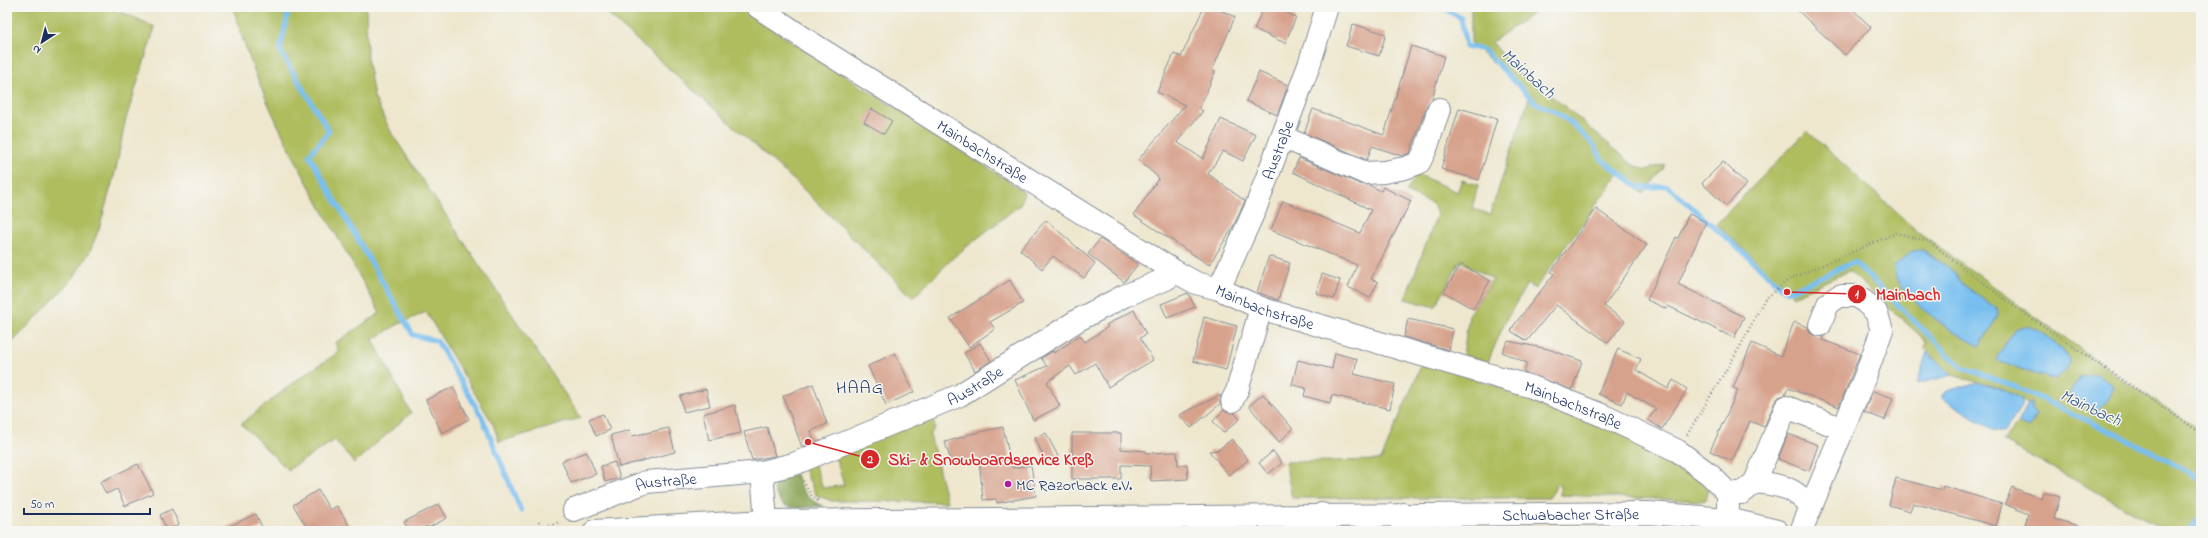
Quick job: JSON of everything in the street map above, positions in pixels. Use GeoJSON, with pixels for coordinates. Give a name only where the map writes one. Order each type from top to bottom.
{"type":"FeatureCollection","features":[{"type":"Feature","properties":{"kind":"street","name":"Mainbachstraße"},"geometry":{"type":"LineString","coordinates":[[758,7],[808,41],[1176,272],[1196,283],[1219,289],[1261,308],[1532,387],[1604,416],[1678,451],[1709,474],[1728,493]]}},
{"type":"Feature","properties":{"kind":"street","name":"Austraße"},"geometry":{"type":"LineString","coordinates":[[1219,289],[1256,207],[1283,137],[1309,65],[1327,7]]}},
{"type":"Feature","properties":{"kind":"street"},"geometry":{"type":"LineString","coordinates":[[1283,137],[1365,173],[1384,172],[1405,168],[1419,163],[1426,149],[1439,109]]}},
{"type":"Feature","properties":{"kind":"street","name":"Austraße"},"geometry":{"type":"LineString","coordinates":[[574,510],[646,482],[762,472],[794,464],[960,395],[1078,320],[1124,296],[1166,279],[1176,272]]}},
{"type":"Feature","properties":{"kind":"street"},"geometry":{"type":"LineString","coordinates":[[1801,531],[1882,330],[1876,312],[1858,296],[1839,296],[1828,304],[1820,326]]}},
{"type":"Feature","properties":{"kind":"street"},"geometry":{"type":"LineString","coordinates":[[1232,401],[1237,391],[1261,308]]}},
{"type":"Feature","properties":{"kind":"street"},"geometry":{"type":"LineString","coordinates":[[1728,519],[1728,493],[1742,493],[1755,482],[1786,407],[1843,429]]}},
{"type":"Feature","properties":{"kind":"street"},"geometry":{"type":"LineString","coordinates":[[762,472],[766,520]]}},
{"type":"Feature","properties":{"kind":"street"},"geometry":{"type":"LineString","coordinates":[[1755,482],[1778,485],[1798,492],[1811,507]]}},
{"type":"Feature","properties":{"kind":"street","name":"Schwabacher Straße"},"geometry":{"type":"LineString","coordinates":[[595,531],[766,520],[1056,525],[1324,523],[1403,522],[1648,513],[1728,519],[1777,531]]}},
{"type":"Feature","properties":{"kind":"path"},"geometry":{"type":"LineString","coordinates":[[1678,451],[1741,345],[1764,300],[1788,280],[1896,233],[1928,241],[2015,307],[2201,433]]}},
{"type":"Feature","properties":{"kind":"path"},"geometry":{"type":"LineString","coordinates":[[530,531],[561,522],[574,510]]}},
{"type":"Feature","properties":{"kind":"path"},"geometry":{"type":"LineString","coordinates":[[539,521],[542,528]]}},
{"type":"Feature","properties":{"kind":"green space"},"geometry":{"type":"Polygon","coordinates":[[[7,7],[105,7],[129,15],[155,27],[125,122],[116,169],[99,229],[89,253],[72,280],[7,348],[7,7]]]}},
{"type":"Feature","properties":{"kind":"green space"},"geometry":{"type":"Polygon","coordinates":[[[233,7],[366,7],[367,57],[374,97],[392,134],[581,418],[499,442],[493,424],[426,312],[395,326],[373,340],[411,413],[354,463],[335,440],[288,470],[241,424],[298,379],[339,352],[335,343],[380,313],[318,202],[278,126],[246,48],[233,7]]]}},
{"type":"Feature","properties":{"kind":"green space"},"geometry":{"type":"Polygon","coordinates":[[[600,7],[738,7],[1013,184],[1024,192],[1021,204],[955,256],[913,298],[796,182],[600,7]]]}},
{"type":"Feature","properties":{"kind":"green space"},"geometry":{"type":"Polygon","coordinates":[[[1471,7],[1542,7],[1492,42],[1518,73],[1533,82],[1563,105],[1633,165],[1646,170],[1665,164],[1663,169],[1643,194],[1619,173],[1535,289],[1527,284],[1505,322],[1488,362],[1463,355],[1469,315],[1493,279],[1460,261],[1435,307],[1405,299],[1437,215],[1433,204],[1406,192],[1417,174],[1457,192],[1462,180],[1478,185],[1472,209],[1490,214],[1530,95],[1471,43],[1471,7]]]}},
{"type":"Feature","properties":{"kind":"green space"},"geometry":{"type":"Polygon","coordinates":[[[1807,131],[1917,231],[2122,379],[2201,431],[2201,531],[2168,531],[2003,441],[2018,423],[2028,427],[2037,415],[2032,409],[2032,403],[2028,404],[1999,388],[1952,375],[1925,349],[1926,341],[1849,271],[1793,296],[1716,224],[1807,131]]]}},
{"type":"Feature","properties":{"kind":"green space"},"geometry":{"type":"Polygon","coordinates":[[[1423,361],[1593,419],[1689,469],[1709,487],[1706,501],[1560,495],[1560,485],[1555,485],[1555,489],[1549,498],[1292,498],[1285,462],[1381,460],[1423,361]]]}},
{"type":"Feature","properties":{"kind":"green space"},"geometry":{"type":"Polygon","coordinates":[[[932,414],[935,428],[930,435],[947,502],[832,501],[816,495],[803,467],[814,463],[823,488],[844,485],[835,456],[932,414]]]}},
{"type":"Feature","properties":{"kind":"green space"},"geometry":{"type":"Polygon","coordinates":[[[796,474],[805,494],[823,506],[793,508],[782,503],[777,497],[774,489],[778,479],[796,474]]]}},
{"type":"Feature","properties":{"kind":"green space"},"geometry":{"type":"Polygon","coordinates":[[[1331,525],[1385,525],[1385,531],[1331,531],[1331,525]]]}},
{"type":"Feature","properties":{"kind":"water"},"geometry":{"type":"Polygon","coordinates":[[[1923,250],[1954,272],[1961,283],[1997,309],[1998,316],[1979,346],[1942,324],[1914,300],[1903,288],[1896,277],[1894,266],[1913,251],[1923,250]]]}},
{"type":"Feature","properties":{"kind":"water"},"geometry":{"type":"Polygon","coordinates":[[[2025,326],[2037,330],[2051,339],[2067,356],[2070,362],[2066,370],[2054,380],[2000,362],[1997,357],[2015,329],[2025,326]]]}},
{"type":"Feature","properties":{"kind":"water"},"geometry":{"type":"Polygon","coordinates":[[[1927,352],[1952,375],[1917,384],[1927,352]]]}},
{"type":"Feature","properties":{"kind":"water"},"geometry":{"type":"Polygon","coordinates":[[[2098,374],[2114,386],[2108,400],[2098,410],[2069,394],[2080,377],[2098,374]]]}},
{"type":"Feature","properties":{"kind":"water"},"geometry":{"type":"Polygon","coordinates":[[[1979,382],[1999,388],[2022,399],[2022,405],[2004,432],[1994,430],[1942,398],[1942,395],[1947,391],[1979,382]]]}},
{"type":"Feature","properties":{"kind":"water"},"geometry":{"type":"Polygon","coordinates":[[[2032,403],[2032,409],[2037,415],[2028,428],[2018,423],[2028,404],[2032,403]]]}},
{"type":"Feature","properties":{"kind":"building"},"geometry":{"type":"Polygon","coordinates":[[[1204,7],[1214,7],[1235,17],[1212,71],[1215,72],[1199,109],[1203,111],[1177,142],[1203,159],[1221,119],[1256,135],[1243,161],[1223,151],[1208,174],[1245,201],[1232,229],[1209,265],[1134,215],[1159,178],[1138,160],[1185,105],[1157,92],[1174,54],[1181,57],[1204,7]]]}},
{"type":"Feature","properties":{"kind":"building"},"geometry":{"type":"Polygon","coordinates":[[[1264,7],[1274,7],[1296,17],[1285,43],[1254,29],[1264,7]]]}},
{"type":"Feature","properties":{"kind":"building"},"geometry":{"type":"Polygon","coordinates":[[[1794,7],[1850,7],[1871,27],[1845,55],[1794,7]]]}},
{"type":"Feature","properties":{"kind":"building"},"geometry":{"type":"Polygon","coordinates":[[[1353,24],[1386,34],[1379,56],[1346,46],[1353,24]]]}},
{"type":"Feature","properties":{"kind":"building"},"geometry":{"type":"Polygon","coordinates":[[[1411,46],[1444,56],[1432,99],[1427,105],[1410,153],[1402,156],[1372,146],[1367,160],[1304,133],[1313,109],[1384,135],[1411,46]]]}},
{"type":"Feature","properties":{"kind":"building"},"geometry":{"type":"Polygon","coordinates":[[[1259,72],[1288,85],[1277,115],[1246,101],[1259,72]]]}},
{"type":"Feature","properties":{"kind":"building"},"geometry":{"type":"Polygon","coordinates":[[[1459,108],[1497,119],[1479,180],[1441,169],[1459,108]]]}},
{"type":"Feature","properties":{"kind":"building"},"geometry":{"type":"Polygon","coordinates":[[[872,109],[892,121],[884,134],[864,122],[872,109]]]}},
{"type":"Feature","properties":{"kind":"building"},"geometry":{"type":"Polygon","coordinates":[[[1299,158],[1360,184],[1369,185],[1381,191],[1383,187],[1411,201],[1371,279],[1378,282],[1370,298],[1348,287],[1357,265],[1271,230],[1283,201],[1360,233],[1371,210],[1293,172],[1299,158]]]}},
{"type":"Feature","properties":{"kind":"building"},"geometry":{"type":"Polygon","coordinates":[[[1723,162],[1747,184],[1726,206],[1702,183],[1723,162]]]}},
{"type":"Feature","properties":{"kind":"building"},"geometry":{"type":"Polygon","coordinates":[[[1596,209],[1647,245],[1604,306],[1625,321],[1608,343],[1556,305],[1527,341],[1511,331],[1514,325],[1554,274],[1551,272],[1596,209]]]}},
{"type":"Feature","properties":{"kind":"building"},"geometry":{"type":"Polygon","coordinates":[[[1689,214],[1706,222],[1678,284],[1744,317],[1734,338],[1668,306],[1667,309],[1647,300],[1676,237],[1678,238],[1689,214]]]}},
{"type":"Feature","properties":{"kind":"building"},"geometry":{"type":"Polygon","coordinates":[[[1046,220],[1095,263],[1084,278],[1053,256],[1042,269],[1020,250],[1046,220]]]}},
{"type":"Feature","properties":{"kind":"building"},"geometry":{"type":"Polygon","coordinates":[[[1100,239],[1138,264],[1124,282],[1088,254],[1100,239]]]}},
{"type":"Feature","properties":{"kind":"building"},"geometry":{"type":"Polygon","coordinates":[[[1269,256],[1290,263],[1278,300],[1257,292],[1269,256]]]}},
{"type":"Feature","properties":{"kind":"building"},"geometry":{"type":"Polygon","coordinates":[[[1461,264],[1490,281],[1473,309],[1444,292],[1461,264]]]}},
{"type":"Feature","properties":{"kind":"building"},"geometry":{"type":"Polygon","coordinates":[[[1322,274],[1340,280],[1334,299],[1316,293],[1322,274]]]}},
{"type":"Feature","properties":{"kind":"building"},"geometry":{"type":"Polygon","coordinates":[[[1010,280],[1023,303],[990,322],[995,329],[969,347],[950,318],[1010,280]]]}},
{"type":"Feature","properties":{"kind":"building"},"geometry":{"type":"Polygon","coordinates":[[[1188,293],[1195,307],[1167,318],[1161,304],[1188,293]]]}},
{"type":"Feature","properties":{"kind":"building"},"geometry":{"type":"Polygon","coordinates":[[[1134,310],[1146,334],[1140,338],[1153,360],[1108,387],[1095,363],[1076,375],[1070,366],[1047,382],[1060,406],[1033,420],[1015,380],[1047,366],[1041,358],[1053,351],[1054,353],[1080,335],[1085,342],[1108,327],[1106,325],[1134,310]]]}},
{"type":"Feature","properties":{"kind":"building"},"geometry":{"type":"Polygon","coordinates":[[[1204,317],[1237,326],[1226,370],[1193,361],[1204,317]]]}},
{"type":"Feature","properties":{"kind":"building"},"geometry":{"type":"Polygon","coordinates":[[[1408,319],[1453,329],[1449,350],[1404,337],[1408,319]]]}},
{"type":"Feature","properties":{"kind":"building"},"geometry":{"type":"Polygon","coordinates":[[[1794,322],[1808,327],[1810,333],[1815,336],[1824,336],[1823,340],[1860,354],[1839,407],[1788,388],[1785,395],[1779,397],[1775,402],[1764,427],[1750,421],[1732,461],[1710,451],[1738,390],[1733,388],[1752,343],[1781,356],[1794,322]]]}},
{"type":"Feature","properties":{"kind":"building"},"geometry":{"type":"Polygon","coordinates":[[[1508,341],[1548,349],[1582,361],[1572,390],[1524,372],[1527,363],[1502,352],[1508,341]]]}},
{"type":"Feature","properties":{"kind":"building"},"geometry":{"type":"Polygon","coordinates":[[[980,343],[991,361],[975,371],[964,353],[980,343]]]}},
{"type":"Feature","properties":{"kind":"building"},"geometry":{"type":"Polygon","coordinates":[[[1618,349],[1641,359],[1636,370],[1668,389],[1673,380],[1687,389],[1662,429],[1648,420],[1656,409],[1627,392],[1622,404],[1598,394],[1618,349]]]}},
{"type":"Feature","properties":{"kind":"building"},"geometry":{"type":"Polygon","coordinates":[[[895,353],[914,392],[886,405],[868,366],[895,353]]]}},
{"type":"Feature","properties":{"kind":"building"},"geometry":{"type":"Polygon","coordinates":[[[1335,353],[1357,359],[1354,374],[1395,384],[1390,409],[1332,395],[1330,403],[1304,396],[1306,388],[1292,385],[1298,360],[1332,369],[1335,353]]]}},
{"type":"Feature","properties":{"kind":"building"},"geometry":{"type":"Polygon","coordinates":[[[813,384],[827,424],[811,431],[814,442],[802,447],[783,396],[813,384]]]}},
{"type":"Feature","properties":{"kind":"building"},"geometry":{"type":"Polygon","coordinates":[[[453,387],[469,419],[442,433],[426,400],[453,387]]]}},
{"type":"Feature","properties":{"kind":"building"},"geometry":{"type":"Polygon","coordinates":[[[706,389],[710,406],[684,412],[680,396],[706,389]]]}},
{"type":"Feature","properties":{"kind":"building"},"geometry":{"type":"Polygon","coordinates":[[[1873,391],[1893,398],[1885,420],[1864,412],[1873,391]]]}},
{"type":"Feature","properties":{"kind":"building"},"geometry":{"type":"Polygon","coordinates":[[[1263,394],[1293,429],[1279,442],[1249,406],[1263,394]]]}},
{"type":"Feature","properties":{"kind":"building"},"geometry":{"type":"Polygon","coordinates":[[[1221,395],[1220,404],[1191,428],[1179,415],[1221,395]]]}},
{"type":"Feature","properties":{"kind":"building"},"geometry":{"type":"Polygon","coordinates":[[[735,405],[741,433],[709,440],[703,414],[735,405]]]}},
{"type":"Feature","properties":{"kind":"building"},"geometry":{"type":"Polygon","coordinates":[[[1224,410],[1234,413],[1240,419],[1223,433],[1213,421],[1224,410]]]}},
{"type":"Feature","properties":{"kind":"building"},"geometry":{"type":"Polygon","coordinates":[[[603,414],[610,430],[596,436],[589,419],[603,414]]]}},
{"type":"Feature","properties":{"kind":"building"},"geometry":{"type":"Polygon","coordinates":[[[767,427],[775,456],[752,460],[744,432],[767,427]]]}},
{"type":"Feature","properties":{"kind":"building"},"geometry":{"type":"Polygon","coordinates":[[[1003,427],[1012,468],[1031,465],[1036,496],[997,503],[996,499],[983,500],[979,458],[952,465],[945,442],[966,435],[1003,427]]]}},
{"type":"Feature","properties":{"kind":"building"},"geometry":{"type":"Polygon","coordinates":[[[669,428],[675,452],[619,467],[611,435],[630,430],[632,436],[669,428]]]}},
{"type":"Feature","properties":{"kind":"building"},"geometry":{"type":"Polygon","coordinates":[[[1046,433],[1058,456],[1046,462],[1035,438],[1046,433]]]}},
{"type":"Feature","properties":{"kind":"building"},"geometry":{"type":"Polygon","coordinates":[[[1072,433],[1121,433],[1121,449],[1146,451],[1146,453],[1177,452],[1178,465],[1187,465],[1188,479],[1151,481],[1150,466],[1121,465],[1121,479],[1072,479],[1072,433]]]}},
{"type":"Feature","properties":{"kind":"building"},"geometry":{"type":"Polygon","coordinates":[[[1788,434],[1818,445],[1809,471],[1778,459],[1788,434]]]}},
{"type":"Feature","properties":{"kind":"building"},"geometry":{"type":"Polygon","coordinates":[[[1232,439],[1248,460],[1229,475],[1209,451],[1218,450],[1232,439]]]}},
{"type":"Feature","properties":{"kind":"building"},"geometry":{"type":"Polygon","coordinates":[[[1273,451],[1282,463],[1268,474],[1259,463],[1273,451]]]}},
{"type":"Feature","properties":{"kind":"building"},"geometry":{"type":"Polygon","coordinates":[[[587,452],[596,474],[571,483],[562,461],[587,452]]]}},
{"type":"Feature","properties":{"kind":"building"},"geometry":{"type":"Polygon","coordinates":[[[615,462],[620,478],[605,482],[601,466],[615,462]]]}},
{"type":"Feature","properties":{"kind":"building"},"geometry":{"type":"Polygon","coordinates":[[[138,464],[153,493],[125,506],[117,489],[106,494],[100,482],[138,464]]]}},
{"type":"Feature","properties":{"kind":"building"},"geometry":{"type":"Polygon","coordinates":[[[1896,478],[1942,490],[1943,486],[2002,504],[1996,526],[1913,503],[1910,511],[1889,505],[1896,478]]]}},
{"type":"Feature","properties":{"kind":"building"},"geometry":{"type":"Polygon","coordinates":[[[2012,487],[2041,499],[2043,492],[2060,497],[2054,519],[2083,527],[2082,531],[2023,531],[2028,514],[2005,504],[2012,487]]]}},
{"type":"Feature","properties":{"kind":"building"},"geometry":{"type":"Polygon","coordinates":[[[318,490],[330,510],[337,506],[349,525],[339,531],[309,531],[293,505],[318,490]]]}},
{"type":"Feature","properties":{"kind":"building"},"geometry":{"type":"Polygon","coordinates":[[[439,504],[447,518],[428,528],[427,526],[418,531],[409,531],[404,522],[439,504]]]}},
{"type":"Feature","properties":{"kind":"building"},"geometry":{"type":"Polygon","coordinates":[[[172,509],[179,525],[167,530],[160,515],[172,509]]]}},
{"type":"Feature","properties":{"kind":"building"},"geometry":{"type":"Polygon","coordinates":[[[256,514],[262,527],[253,531],[219,531],[256,514]]]}},
{"type":"Feature","properties":{"kind":"waterway"},"geometry":{"type":"LineString","coordinates":[[289,7],[280,51],[329,131],[309,155],[413,335],[437,341],[482,417],[521,511]]}},
{"type":"Feature","properties":{"kind":"waterway","name":"Mainbach"},"geometry":{"type":"LineString","coordinates":[[1441,7],[1461,18],[1466,46],[1484,50],[1536,103],[1554,111],[1571,123],[1594,145],[1602,160],[1640,188],[1668,186],[1787,292],[1854,262],[1961,367],[2016,387],[2139,445],[2201,479]]}},
{"type":"Feature","properties":{"kind":"waterway","name":"Mainbach"},"geometry":{"type":"LineString","coordinates":[[2190,531],[2201,516]]}},
{"type":"Feature","properties":{"kind":"place","name":"Mainbach"},"geometry":{"type":"Point","coordinates":[1787,292]}},
{"type":"Feature","properties":{"kind":"place","name":"Ski- & Snowboardservice Kreß"},"geometry":{"type":"Point","coordinates":[808,442]}},
{"type":"Feature","properties":{"kind":"place","name":"MC Razorback e.V."},"geometry":{"type":"Point","coordinates":[1008,484]}},
{"type":"Feature","properties":{"kind":"district","name":"HAAG"},"geometry":{"type":"Point","coordinates":[860,387]}}]}
